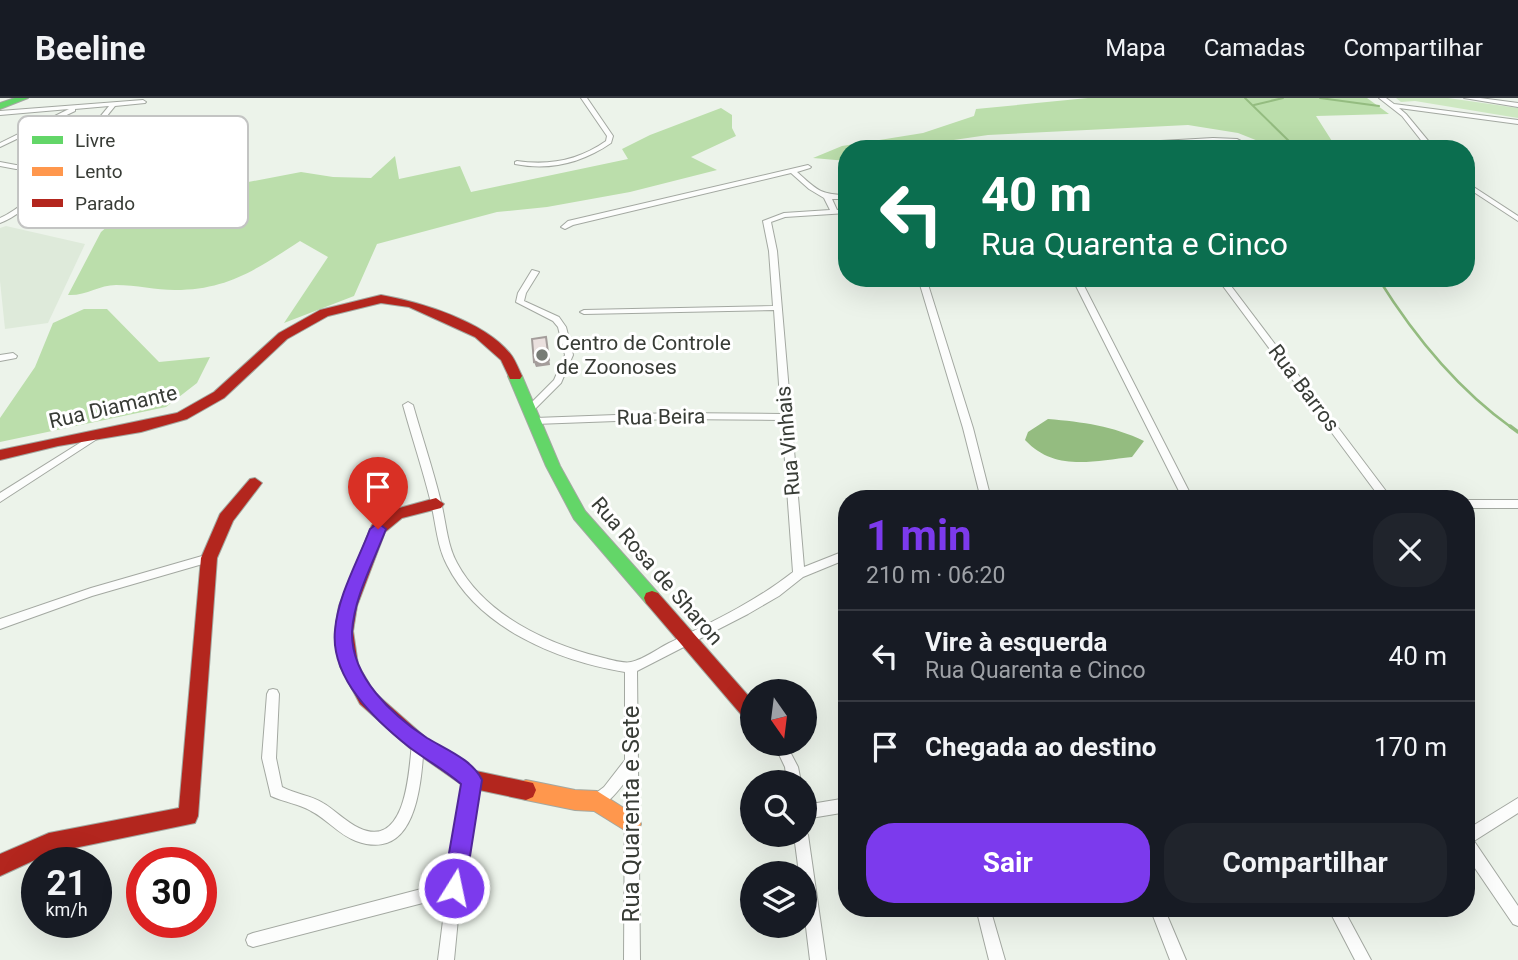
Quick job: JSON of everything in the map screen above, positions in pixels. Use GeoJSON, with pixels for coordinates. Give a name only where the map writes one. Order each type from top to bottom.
{"type":"FeatureCollection","features":[{"type":"Feature","properties":{"kind":"street"},"geometry":{"type":"LineString","coordinates":[[0,106],[24,98]]}},
{"type":"Feature","properties":{"kind":"street"},"geometry":{"type":"LineString","coordinates":[[54,109],[65,98]]}},
{"type":"Feature","properties":{"kind":"street"},"geometry":{"type":"LineString","coordinates":[[517,163],[539,166],[565,162],[585,156],[609,142],[610,136],[584,98]]}},
{"type":"Feature","properties":{"kind":"street"},"geometry":{"type":"LineString","coordinates":[[1382,98],[1394,106],[1424,140]]}},
{"type":"Feature","properties":{"kind":"street"},"geometry":{"type":"LineString","coordinates":[[1467,98],[1518,105]]}},
{"type":"Feature","properties":{"kind":"street"},"geometry":{"type":"LineString","coordinates":[[0,113],[143,102]]}},
{"type":"Feature","properties":{"kind":"street"},"geometry":{"type":"LineString","coordinates":[[104,116],[113,105]]}},
{"type":"Feature","properties":{"kind":"street"},"geometry":{"type":"LineString","coordinates":[[1394,106],[1518,122]]}},
{"type":"Feature","properties":{"kind":"street"},"geometry":{"type":"LineString","coordinates":[[60,116],[77,108]]}},
{"type":"Feature","properties":{"kind":"street"},"geometry":{"type":"LineString","coordinates":[[0,145],[18,136]]}},
{"type":"Feature","properties":{"kind":"street"},"geometry":{"type":"LineString","coordinates":[[0,164],[18,167]]}},
{"type":"Feature","properties":{"kind":"street"},"geometry":{"type":"LineString","coordinates":[[565,227],[628,209],[808,167]]}},
{"type":"Feature","properties":{"kind":"street"},"geometry":{"type":"LineString","coordinates":[[794,172],[811,188],[827,197],[838,197]]}},
{"type":"Feature","properties":{"kind":"street"},"geometry":{"type":"LineString","coordinates":[[1475,190],[1518,219]]}},
{"type":"Feature","properties":{"kind":"street"},"geometry":{"type":"LineString","coordinates":[[827,197],[835,212],[838,212]]}},
{"type":"Feature","properties":{"kind":"street"},"geometry":{"type":"LineString","coordinates":[[0,221],[9,220],[18,212]]}},
{"type":"Feature","properties":{"kind":"street","name":"Rua Vinhais"},"geometry":{"type":"LineString","coordinates":[[799,574],[773,251],[766,227],[767,221],[775,216],[835,212]]}},
{"type":"Feature","properties":{"kind":"street"},"geometry":{"type":"LineString","coordinates":[[533,415],[558,381],[569,355],[562,327],[556,319],[520,302],[522,293],[536,272]]}},
{"type":"Feature","properties":{"kind":"street"},"geometry":{"type":"LineString","coordinates":[[925,287],[968,428],[984,490]]}},
{"type":"Feature","properties":{"kind":"street"},"geometry":{"type":"LineString","coordinates":[[1081,287],[1183,490]]}},
{"type":"Feature","properties":{"kind":"street","name":"Rua Barros"},"geometry":{"type":"LineString","coordinates":[[1228,287],[1380,490]]}},
{"type":"Feature","properties":{"kind":"street","name":"Rua Diamante"},"geometry":{"type":"LineString","coordinates":[[0,455],[182,416],[219,395],[261,354],[307,321],[342,307],[382,299],[412,304],[479,334],[507,358],[533,415]]}},
{"type":"Feature","properties":{"kind":"street"},"geometry":{"type":"LineString","coordinates":[[584,312],[776,308]]}},
{"type":"Feature","properties":{"kind":"street"},"geometry":{"type":"LineString","coordinates":[[0,358],[13,356]]}},
{"type":"Feature","properties":{"kind":"street"},"geometry":{"type":"LineString","coordinates":[[408,405],[452,566],[469,590],[492,611],[522,631],[579,657],[610,666],[631,668],[687,637],[744,611],[775,593],[799,574],[838,558]]}},
{"type":"Feature","properties":{"kind":"street","name":"Rua Beira"},"geometry":{"type":"LineString","coordinates":[[533,415],[787,417]]}},
{"type":"Feature","properties":{"kind":"street","name":"Rua Rosa de Sharon"},"geometry":{"type":"LineString","coordinates":[[533,415],[553,466],[579,514],[740,699]]}},
{"type":"Feature","properties":{"kind":"street"},"geometry":{"type":"LineString","coordinates":[[0,498],[94,437]]}},
{"type":"Feature","properties":{"kind":"street"},"geometry":{"type":"LineString","coordinates":[[0,865],[49,843],[188,816],[209,558],[226,518],[255,483]]}},
{"type":"Feature","properties":{"kind":"street"},"geometry":{"type":"LineString","coordinates":[[436,504],[396,514],[385,520],[378,529],[348,606],[344,631],[349,666],[367,698],[418,743],[472,780],[575,800],[597,800],[631,824]]}},
{"type":"Feature","properties":{"kind":"street"},"geometry":{"type":"LineString","coordinates":[[1475,504],[1518,505]]}},
{"type":"Feature","properties":{"kind":"street"},"geometry":{"type":"LineString","coordinates":[[0,624],[91,592],[209,558]]}},
{"type":"Feature","properties":{"kind":"street","name":"Rua Quarenta e Sete"},"geometry":{"type":"LineString","coordinates":[[631,668],[632,960]]}},
{"type":"Feature","properties":{"kind":"street"},"geometry":{"type":"LineString","coordinates":[[273,694],[269,758],[276,792],[318,807],[358,835],[376,838],[391,834],[403,823],[415,778],[418,743]]}},
{"type":"Feature","properties":{"kind":"street"},"geometry":{"type":"LineString","coordinates":[[597,800],[609,792],[630,763]]}},
{"type":"Feature","properties":{"kind":"street"},"geometry":{"type":"LineString","coordinates":[[446,960],[454,888],[472,780]]}},
{"type":"Feature","properties":{"kind":"street"},"geometry":{"type":"LineString","coordinates":[[817,810],[838,806]]}},
{"type":"Feature","properties":{"kind":"street"},"geometry":{"type":"LineString","coordinates":[[1475,834],[1518,806]]}},
{"type":"Feature","properties":{"kind":"street"},"geometry":{"type":"LineString","coordinates":[[803,847],[818,960]]}},
{"type":"Feature","properties":{"kind":"street"},"geometry":{"type":"LineString","coordinates":[[1475,854],[1518,919]]}},
{"type":"Feature","properties":{"kind":"street"},"geometry":{"type":"LineString","coordinates":[[253,940],[454,888]]}},
{"type":"Feature","properties":{"kind":"street"},"geometry":{"type":"LineString","coordinates":[[985,917],[997,960]]}},
{"type":"Feature","properties":{"kind":"street"},"geometry":{"type":"LineString","coordinates":[[1161,917],[1178,960]]}},
{"type":"Feature","properties":{"kind":"street"},"geometry":{"type":"LineString","coordinates":[[1340,917],[1363,960]]}},
{"type":"Feature","properties":{"kind":"shaded area"},"geometry":{"type":"Polygon","coordinates":[[[1088,98],[1367,98],[1389,114],[1316,116],[1331,140],[1256,140],[1238,133],[1188,125],[988,135],[954,140],[879,140],[923,133],[974,116],[976,109],[1088,98]]]}},
{"type":"Feature","properties":{"kind":"shaded area"},"geometry":{"type":"Polygon","coordinates":[[[1396,98],[1448,98],[1518,108],[1518,118],[1415,101],[1401,102],[1396,98]]]}},
{"type":"Feature","properties":{"kind":"shaded area"},"geometry":{"type":"Polygon","coordinates":[[[721,108],[732,115],[732,128],[736,136],[691,157],[717,170],[630,192],[547,207],[497,212],[377,244],[354,296],[284,323],[328,257],[300,241],[242,276],[211,286],[175,290],[116,285],[68,295],[106,228],[248,228],[248,182],[301,172],[333,177],[371,178],[395,156],[399,179],[460,166],[471,192],[628,159],[622,149],[650,135],[721,108]]]}},
{"type":"Feature","properties":{"kind":"shaded area"},"geometry":{"type":"Polygon","coordinates":[[[838,148],[838,160],[813,158],[838,148]]]}},
{"type":"Feature","properties":{"kind":"shaded area"},"geometry":{"type":"Polygon","coordinates":[[[6,226],[85,244],[48,323],[5,329],[0,281],[0,228],[6,226]]]}},
{"type":"Feature","properties":{"kind":"shaded area"},"geometry":{"type":"Polygon","coordinates":[[[84,309],[107,309],[159,362],[210,357],[197,383],[166,407],[0,442],[0,418],[35,367],[53,323],[84,309]]]}},
{"type":"Feature","properties":{"kind":"shaded area"},"geometry":{"type":"Polygon","coordinates":[[[1048,419],[1098,426],[1144,441],[1132,457],[1089,462],[1062,460],[1049,457],[1025,440],[1028,432],[1048,419]]]}},
{"type":"Feature","properties":{"kind":"building","name":"Centro de Controle de Zoonoses"},"geometry":{"type":"Polygon","coordinates":[[[546,337],[549,360],[534,362],[532,339],[546,337]]]}},
{"type":"Feature","properties":{"kind":"waterway"},"geometry":{"type":"LineString","coordinates":[[1245,98],[1288,140]]}},
{"type":"Feature","properties":{"kind":"waterway"},"geometry":{"type":"LineString","coordinates":[[1254,105],[1283,98]]}},
{"type":"Feature","properties":{"kind":"waterway"},"geometry":{"type":"LineString","coordinates":[[1320,98],[1379,106]]}},
{"type":"Feature","properties":{"kind":"waterway"},"geometry":{"type":"LineString","coordinates":[[1384,287],[1421,340],[1454,378],[1512,428]]}},
{"type":"Feature","properties":{"kind":"waterway"},"geometry":{"type":"LineString","coordinates":[[1510,426],[1518,432]]}},
{"type":"Feature","properties":{"kind":"traffic: fast"},"geometry":{"type":"LineString","coordinates":[[0,106],[24,98]]}},
{"type":"Feature","properties":{"kind":"traffic: fast"},"geometry":{"type":"LineString","coordinates":[[515,376],[553,466],[579,515],[652,598]]}},
{"type":"Feature","properties":{"kind":"traffic: slow"},"geometry":{"type":"LineString","coordinates":[[526,790],[575,800],[597,801],[631,824]]}},
{"type":"Feature","properties":{"kind":"traffic: jam"},"geometry":{"type":"LineString","coordinates":[[0,455],[58,441],[141,427],[182,416],[219,395],[283,336],[324,313],[381,299],[412,304],[479,334],[507,358],[515,376]]}},
{"type":"Feature","properties":{"kind":"traffic: jam"},"geometry":{"type":"LineString","coordinates":[[0,865],[49,843],[188,816],[209,558],[226,518],[255,483]]}},
{"type":"Feature","properties":{"kind":"traffic: jam"},"geometry":{"type":"LineString","coordinates":[[436,504],[397,514],[378,529],[348,606],[344,631],[349,666],[367,698],[418,743],[472,780],[526,790]]}},
{"type":"Feature","properties":{"kind":"traffic: jam"},"geometry":{"type":"LineString","coordinates":[[652,598],[740,699]]}},
{"type":"Feature","properties":{"kind":"place","name":"Centro de Controle de Zoonoses"},"geometry":{"type":"Point","coordinates":[542,355]}},
{"type":"Feature","properties":{"kind":"route"},"geometry":{"type":"LineString","coordinates":[[378,529],[348,606],[344,631],[345,648],[349,666],[367,698],[418,743],[472,780],[454,888]]}}]}
